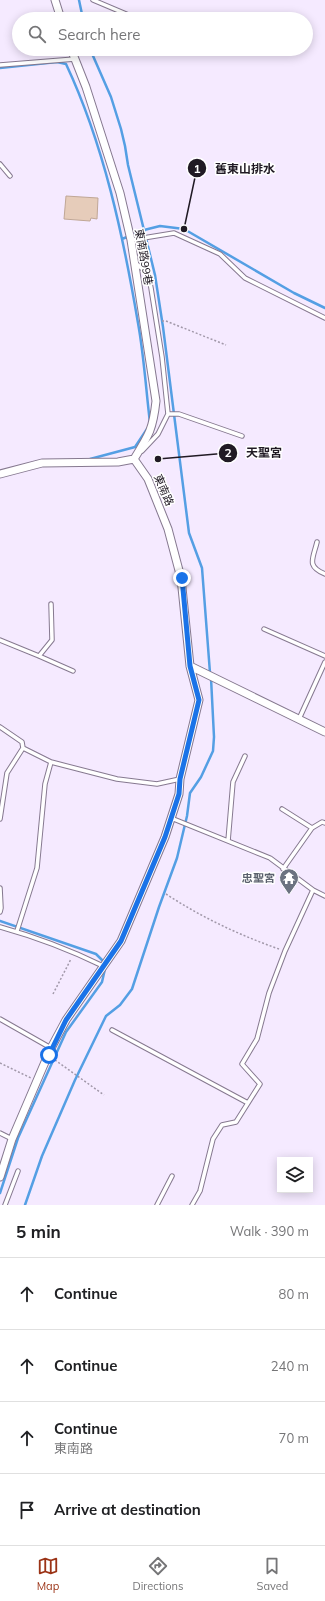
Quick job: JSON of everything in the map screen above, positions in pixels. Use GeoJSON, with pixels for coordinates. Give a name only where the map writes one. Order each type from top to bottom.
{"type":"FeatureCollection","features":[{"type":"Feature","properties":{"kind":"street"},"geometry":{"type":"LineString","coordinates":[[55,0],[59,12]]}},
{"type":"Feature","properties":{"kind":"street","name":"東南路99巷"},"geometry":{"type":"LineString","coordinates":[[74,56],[86,86],[120,193],[135,262],[156,400],[154,422],[150,434],[134,459]]}},
{"type":"Feature","properties":{"kind":"street"},"geometry":{"type":"LineString","coordinates":[[0,474],[42,463],[118,462],[134,459]]}},
{"type":"Feature","properties":{"kind":"street","name":"東南路"},"geometry":{"type":"LineString","coordinates":[[0,1177],[12,1139],[50,1052],[66,1020],[121,941],[165,837],[179,794],[180,779],[199,700],[190,666],[182,578],[170,536],[148,479],[134,459]]}},
{"type":"Feature","properties":{"kind":"street"},"geometry":{"type":"LineString","coordinates":[[190,666],[325,732]]}},
{"type":"Feature","properties":{"kind":"lane"},"geometry":{"type":"LineString","coordinates":[[93,0],[121,12]]}},
{"type":"Feature","properties":{"kind":"lane"},"geometry":{"type":"LineString","coordinates":[[0,65],[75,59]]}},
{"type":"Feature","properties":{"kind":"lane"},"geometry":{"type":"LineString","coordinates":[[0,164],[10,176]]}},
{"type":"Feature","properties":{"kind":"lane"},"geometry":{"type":"LineString","coordinates":[[131,240],[174,233],[220,254],[245,278],[325,318]]}},
{"type":"Feature","properties":{"kind":"lane"},"geometry":{"type":"LineString","coordinates":[[134,459],[156,437],[168,414],[162,357],[148,273],[135,262]]}},
{"type":"Feature","properties":{"kind":"lane"},"geometry":{"type":"LineString","coordinates":[[168,414],[179,414],[242,436]]}},
{"type":"Feature","properties":{"kind":"lane"},"geometry":{"type":"LineString","coordinates":[[317,542],[312,562],[317,570],[325,574]]}},
{"type":"Feature","properties":{"kind":"lane"},"geometry":{"type":"LineString","coordinates":[[39,656],[52,640],[51,604]]}},
{"type":"Feature","properties":{"kind":"lane"},"geometry":{"type":"LineString","coordinates":[[264,629],[325,656]]}},
{"type":"Feature","properties":{"kind":"lane"},"geometry":{"type":"LineString","coordinates":[[0,640],[73,671]]}},
{"type":"Feature","properties":{"kind":"lane"},"geometry":{"type":"LineString","coordinates":[[299,719],[325,662]]}},
{"type":"Feature","properties":{"kind":"lane"},"geometry":{"type":"LineString","coordinates":[[0,726],[22,742],[23,748],[7,773],[0,819]]}},
{"type":"Feature","properties":{"kind":"lane"},"geometry":{"type":"LineString","coordinates":[[23,748],[51,762],[117,778],[157,784],[180,779]]}},
{"type":"Feature","properties":{"kind":"lane"},"geometry":{"type":"LineString","coordinates":[[228,841],[233,782],[245,756]]}},
{"type":"Feature","properties":{"kind":"lane"},"geometry":{"type":"LineString","coordinates":[[17,931],[37,868],[45,784],[51,762]]}},
{"type":"Feature","properties":{"kind":"lane"},"geometry":{"type":"LineString","coordinates":[[282,809],[312,828]]}},
{"type":"Feature","properties":{"kind":"lane"},"geometry":{"type":"LineString","coordinates":[[171,818],[270,858],[313,890],[325,896]]}},
{"type":"Feature","properties":{"kind":"lane"},"geometry":{"type":"LineString","coordinates":[[283,869],[312,828],[322,822],[325,823]]}},
{"type":"Feature","properties":{"kind":"lane"},"geometry":{"type":"LineString","coordinates":[[0,888],[0,912]]}},
{"type":"Feature","properties":{"kind":"lane"},"geometry":{"type":"LineString","coordinates":[[192,1205],[200,1191],[214,1139],[222,1125],[236,1122],[260,1084],[242,1064],[257,1038],[269,993],[285,951],[313,890]]}},
{"type":"Feature","properties":{"kind":"lane"},"geometry":{"type":"LineString","coordinates":[[0,927],[17,931],[105,963]]}},
{"type":"Feature","properties":{"kind":"lane"},"geometry":{"type":"LineString","coordinates":[[0,1019],[50,1052]]}},
{"type":"Feature","properties":{"kind":"lane"},"geometry":{"type":"LineString","coordinates":[[112,1030],[248,1103]]}},
{"type":"Feature","properties":{"kind":"lane"},"geometry":{"type":"LineString","coordinates":[[0,1133],[12,1139]]}},
{"type":"Feature","properties":{"kind":"lane"},"geometry":{"type":"LineString","coordinates":[[6,1205],[18,1171]]}},
{"type":"Feature","properties":{"kind":"lane"},"geometry":{"type":"LineString","coordinates":[[158,1205],[172,1176]]}},
{"type":"Feature","properties":{"kind":"path"},"geometry":{"type":"LineString","coordinates":[[156,321],[166,320],[226,345]]}},
{"type":"Feature","properties":{"kind":"path"},"geometry":{"type":"LineString","coordinates":[[166,894],[189,909],[246,938],[285,951]]}},
{"type":"Feature","properties":{"kind":"path"},"geometry":{"type":"LineString","coordinates":[[53,994],[74,952]]}},
{"type":"Feature","properties":{"kind":"path"},"geometry":{"type":"LineString","coordinates":[[50,1052],[104,1095]]}},
{"type":"Feature","properties":{"kind":"path"},"geometry":{"type":"LineString","coordinates":[[0,1063],[37,1082]]}},
{"type":"Feature","properties":{"kind":"building"},"geometry":{"type":"Polygon","coordinates":[[[66,196],[98,198],[97,219],[91,218],[90,221],[64,219],[66,196]]]}},
{"type":"Feature","properties":{"kind":"waterway"},"geometry":{"type":"LineString","coordinates":[[79,0],[82,12]]}},
{"type":"Feature","properties":{"kind":"waterway"},"geometry":{"type":"LineString","coordinates":[[93,56],[111,97],[121,129],[128,165],[155,275],[189,533],[202,568],[210,673]]}},
{"type":"Feature","properties":{"kind":"waterway"},"geometry":{"type":"LineString","coordinates":[[0,68],[57,62],[66,64],[102,158],[119,224],[140,335],[150,423]]}},
{"type":"Feature","properties":{"kind":"waterway"},"geometry":{"type":"LineString","coordinates":[[122,239],[144,230],[160,226],[184,229],[294,293],[325,308]]}},
{"type":"Feature","properties":{"kind":"waterway"},"geometry":{"type":"LineString","coordinates":[[90,459],[135,447],[147,429]]}},
{"type":"Feature","properties":{"kind":"waterway"},"geometry":{"type":"LineString","coordinates":[[25,1205],[42,1156],[75,1080],[106,1016],[120,1005],[132,989],[177,858],[187,816],[190,793],[201,777],[213,751],[214,737],[211,678]]}},
{"type":"Feature","properties":{"kind":"waterway"},"geometry":{"type":"LineString","coordinates":[[0,921],[96,954],[104,962]]}},
{"type":"Feature","properties":{"kind":"waterway"},"geometry":{"type":"LineString","coordinates":[[0,1193],[18,1138],[66,1032],[102,982],[105,969]]}},
{"type":"Feature","properties":{"kind":"place","name":"舊東山排水"},"geometry":{"type":"Point","coordinates":[184,229]}},
{"type":"Feature","properties":{"kind":"place","name":"天聖宮"},"geometry":{"type":"Point","coordinates":[158,459]}},
{"type":"Feature","properties":{"kind":"place","name":"忠聖宮"},"geometry":{"type":"Point","coordinates":[289,895]}},
{"type":"Feature","properties":{"kind":"route"},"geometry":{"type":"LineString","coordinates":[[49,1055],[51,1048],[66,1020],[121,941],[165,837],[179,794],[184,760],[192,733],[199,700],[190,666],[182,578]]}}]}
